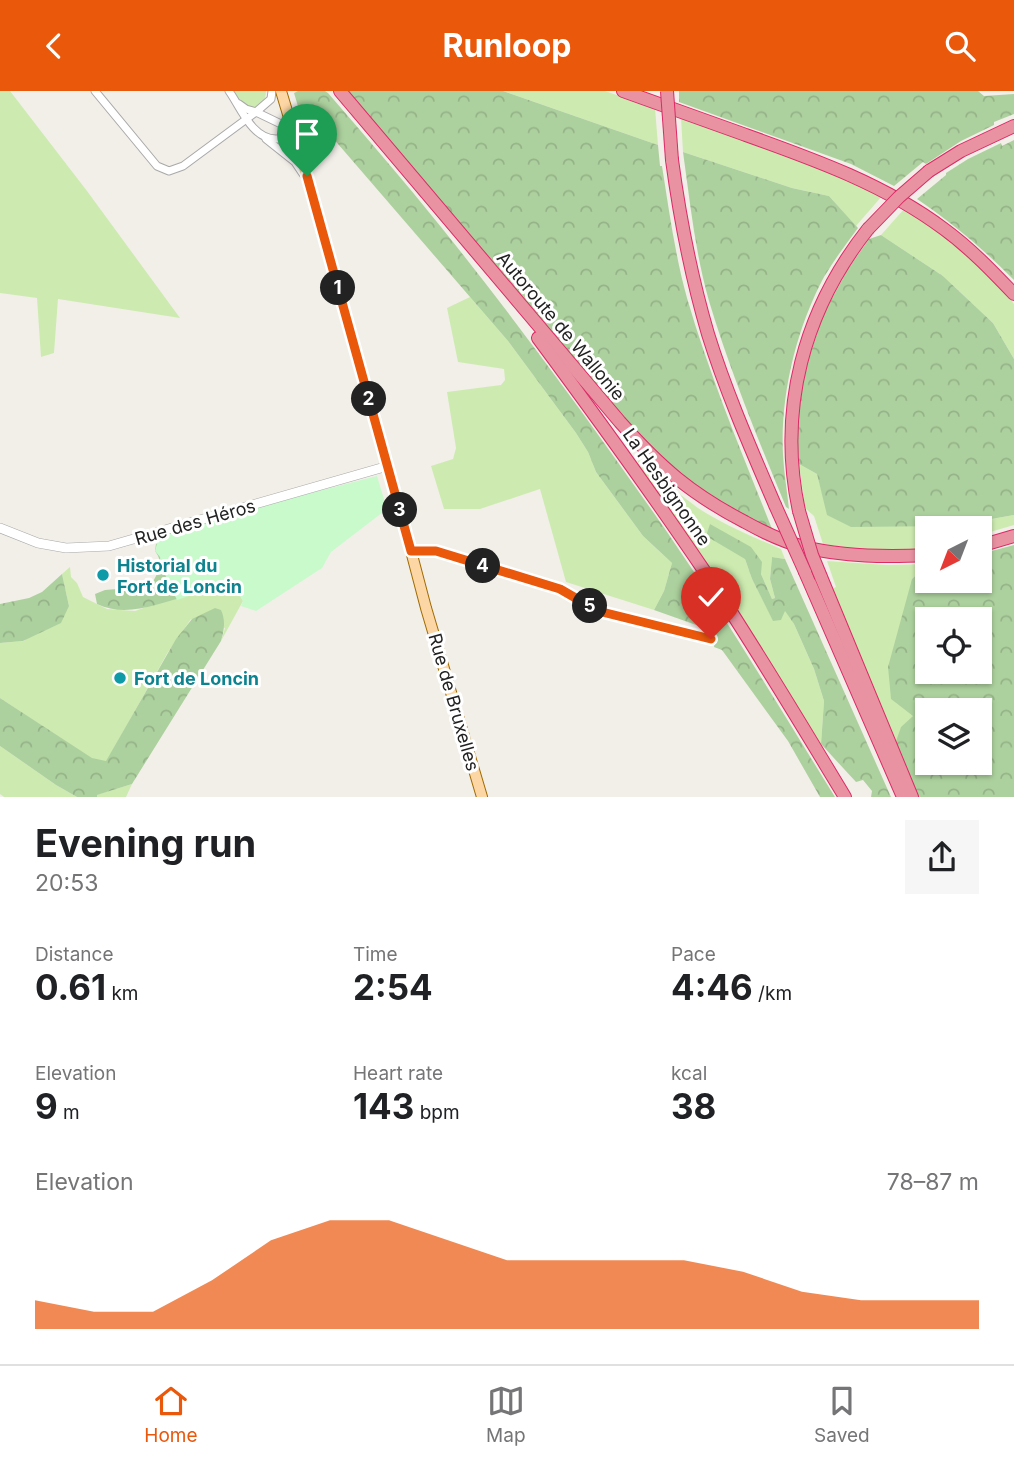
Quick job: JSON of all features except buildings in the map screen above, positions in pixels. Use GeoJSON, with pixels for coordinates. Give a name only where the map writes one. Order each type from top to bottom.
{"type":"FeatureCollection","features":[{"type":"Feature","properties":{"kind":"highway"},"geometry":{"type":"LineString","coordinates":[[340,91],[467,242]]}},
{"type":"Feature","properties":{"kind":"highway"},"geometry":{"type":"LineString","coordinates":[[623,91],[788,150],[872,185],[945,229],[984,262],[1014,294]]}},
{"type":"Feature","properties":{"kind":"highway"},"geometry":{"type":"LineString","coordinates":[[667,91],[680,218],[709,335],[729,393],[775,505],[903,797]]}},
{"type":"Feature","properties":{"kind":"highway"},"geometry":{"type":"LineString","coordinates":[[912,797],[812,555],[799,511],[791,459],[795,396],[809,333],[824,297],[853,247],[899,197],[929,171],[961,151],[1014,126]]}},
{"type":"Feature","properties":{"kind":"highway","name":"Autoroute de Wallonie"},"geometry":{"type":"LineString","coordinates":[[467,242],[650,455],[701,498],[759,530],[803,547],[877,556],[915,555]]}},
{"type":"Feature","properties":{"kind":"highway","name":"La Hesbignonne"},"geometry":{"type":"LineString","coordinates":[[467,242],[616,444],[706,573],[845,797]]}},
{"type":"Feature","properties":{"kind":"highway"},"geometry":{"type":"LineString","coordinates":[[992,542],[1014,536]]}},
{"type":"Feature","properties":{"kind":"main road","name":"Rue de Bruxelles"},"geometry":{"type":"LineString","coordinates":[[281,91],[426,608],[482,797]]}},
{"type":"Feature","properties":{"kind":"street"},"geometry":{"type":"LineString","coordinates":[[95,91],[157,166],[169,171],[183,166],[247,120],[271,99],[272,91]]}},
{"type":"Feature","properties":{"kind":"street"},"geometry":{"type":"LineString","coordinates":[[229,91],[260,135],[295,162],[307,176]]}},
{"type":"Feature","properties":{"kind":"street"},"geometry":{"type":"LineString","coordinates":[[236,101],[246,109],[281,124],[293,134]]}},
{"type":"Feature","properties":{"kind":"street"},"geometry":{"type":"LineString","coordinates":[[260,135],[275,139],[293,134]]}},
{"type":"Feature","properties":{"kind":"street","name":"Rue des Héros"},"geometry":{"type":"LineString","coordinates":[[0,528],[38,543],[66,548],[108,546],[388,466]]}},
{"type":"Feature","properties":{"kind":"street"},"geometry":{"type":"LineString","coordinates":[[411,551],[436,551],[560,589],[598,611],[711,639]]}},
{"type":"Feature","properties":{"kind":"green space"},"geometry":{"type":"Polygon","coordinates":[[[0,91],[10,91],[180,318],[58,299],[54,353],[41,357],[37,298],[0,293],[0,91]]]}},
{"type":"Feature","properties":{"kind":"green space"},"geometry":{"type":"Polygon","coordinates":[[[234,91],[266,91],[262,102],[252,109],[241,103],[234,91]]]}},
{"type":"Feature","properties":{"kind":"green space"},"geometry":{"type":"Polygon","coordinates":[[[348,91],[503,91],[658,145],[687,298],[716,386],[772,529],[743,516],[675,472],[643,440],[348,91]]]}},
{"type":"Feature","properties":{"kind":"green space"},"geometry":{"type":"Polygon","coordinates":[[[503,91],[605,91],[655,108],[658,145],[503,91]]]}},
{"type":"Feature","properties":{"kind":"green space"},"geometry":{"type":"Polygon","coordinates":[[[679,91],[978,91],[984,96],[1014,94],[1014,114],[994,122],[994,125],[961,141],[926,164],[923,162],[894,186],[851,164],[679,102],[679,91]]]}},
{"type":"Feature","properties":{"kind":"green space"},"geometry":{"type":"Polygon","coordinates":[[[294,93],[328,93],[427,210],[499,301],[638,490],[687,562],[835,797],[820,797],[788,741],[722,650],[714,647],[716,632],[654,610],[664,591],[672,563],[643,536],[596,472],[576,433],[508,341],[313,115],[303,123],[294,93]]]}},
{"type":"Feature","properties":{"kind":"green space"},"geometry":{"type":"Polygon","coordinates":[[[681,118],[807,164],[882,196],[856,226],[829,196],[792,188],[683,152],[681,118]]]}},
{"type":"Feature","properties":{"kind":"green space"},"geometry":{"type":"Polygon","coordinates":[[[1014,140],[1014,280],[968,237],[917,199],[946,173],[968,159],[1001,143],[1002,146],[1014,140]]]}},
{"type":"Feature","properties":{"kind":"green space"},"geometry":{"type":"Polygon","coordinates":[[[683,152],[792,188],[829,196],[858,228],[840,252],[814,297],[792,363],[783,433],[783,462],[789,509],[745,405],[709,301],[696,246],[683,152]]]}},
{"type":"Feature","properties":{"kind":"green space"},"geometry":{"type":"Polygon","coordinates":[[[905,208],[958,245],[1005,291],[1014,304],[1014,359],[993,323],[943,276],[881,235],[905,208]]]}},
{"type":"Feature","properties":{"kind":"green space"},"geometry":{"type":"Polygon","coordinates":[[[881,235],[943,276],[993,323],[1014,359],[1014,515],[992,519],[992,516],[915,516],[915,526],[851,527],[827,515],[817,474],[799,464],[797,434],[800,397],[809,358],[823,315],[848,269],[869,239],[881,235]]]}},
{"type":"Feature","properties":{"kind":"green space"},"geometry":{"type":"Polygon","coordinates":[[[470,297],[508,341],[576,433],[596,472],[643,536],[672,563],[664,591],[654,610],[566,582],[540,489],[480,509],[444,509],[431,466],[453,459],[456,448],[447,392],[501,385],[505,380],[504,369],[458,362],[447,308],[470,297]]]}},
{"type":"Feature","properties":{"kind":"green space"},"geometry":{"type":"Polygon","coordinates":[[[635,456],[698,508],[781,549],[785,559],[772,557],[770,579],[775,598],[772,599],[761,574],[745,559],[773,620],[785,610],[814,669],[824,701],[821,744],[736,610],[645,475],[635,456]]]}},
{"type":"Feature","properties":{"kind":"green space"},"geometry":{"type":"Polygon","coordinates":[[[799,464],[817,474],[828,515],[915,523],[915,550],[863,550],[823,544],[814,516],[805,508],[799,464]]]}},
{"type":"Feature","properties":{"kind":"green space"},"geometry":{"type":"Polygon","coordinates":[[[377,476],[387,509],[331,552],[322,568],[256,611],[241,606],[241,597],[218,586],[177,600],[161,566],[160,557],[155,551],[160,532],[377,476]]]}},
{"type":"Feature","properties":{"kind":"green space"},"geometry":{"type":"Polygon","coordinates":[[[1014,515],[1014,525],[992,531],[992,519],[1014,515]]]}},
{"type":"Feature","properties":{"kind":"green space"},"geometry":{"type":"Polygon","coordinates":[[[710,524],[751,547],[762,562],[761,574],[772,599],[775,598],[770,579],[772,557],[785,559],[891,797],[871,797],[872,791],[863,780],[856,782],[821,744],[824,701],[814,669],[794,624],[785,611],[781,620],[773,621],[745,559],[706,536],[710,524]]]}},
{"type":"Feature","properties":{"kind":"green space"},"geometry":{"type":"Polygon","coordinates":[[[186,531],[187,596],[130,610],[97,604],[95,594],[105,590],[151,586],[160,564],[155,551],[156,544],[186,531]]]}},
{"type":"Feature","properties":{"kind":"green space"},"geometry":{"type":"Polygon","coordinates":[[[1014,545],[1014,797],[917,797],[895,744],[901,727],[913,716],[891,699],[888,667],[915,576],[915,593],[992,593],[992,551],[1014,545]]]}},
{"type":"Feature","properties":{"kind":"green space"},"geometry":{"type":"Polygon","coordinates":[[[827,561],[915,564],[915,576],[912,579],[913,716],[895,744],[832,589],[836,587],[827,561]]]}},
{"type":"Feature","properties":{"kind":"green space"},"geometry":{"type":"Polygon","coordinates":[[[70,567],[71,577],[83,597],[107,609],[135,611],[211,584],[230,588],[238,593],[243,601],[221,641],[225,628],[191,619],[168,652],[106,762],[92,759],[0,698],[0,643],[24,641],[69,606],[62,574],[70,567]]]}},
{"type":"Feature","properties":{"kind":"green space"},"geometry":{"type":"Polygon","coordinates":[[[62,574],[69,606],[61,623],[23,641],[0,643],[0,604],[29,598],[42,592],[62,574]]]}},
{"type":"Feature","properties":{"kind":"green space"},"geometry":{"type":"Polygon","coordinates":[[[215,608],[221,610],[224,618],[221,641],[132,784],[97,797],[77,797],[0,746],[0,698],[92,758],[106,761],[176,639],[192,619],[215,608]]]}},
{"type":"Feature","properties":{"kind":"green space"},"geometry":{"type":"Polygon","coordinates":[[[0,746],[77,797],[4,797],[0,794],[0,746]]]}},
{"type":"Feature","properties":{"kind":"green space"},"geometry":{"type":"Polygon","coordinates":[[[132,784],[126,797],[96,795],[132,784]]]}},
{"type":"Feature","properties":{"kind":"place","name":"Historial du Fort de Loncin"},"geometry":{"type":"Point","coordinates":[103,575]}},
{"type":"Feature","properties":{"kind":"place","name":"Fort de Loncin"},"geometry":{"type":"Point","coordinates":[120,678]}},
{"type":"Feature","properties":{"kind":"route"},"geometry":{"type":"LineString","coordinates":[[307,176],[411,551],[436,551],[560,589],[598,611],[711,639]]}}]}
